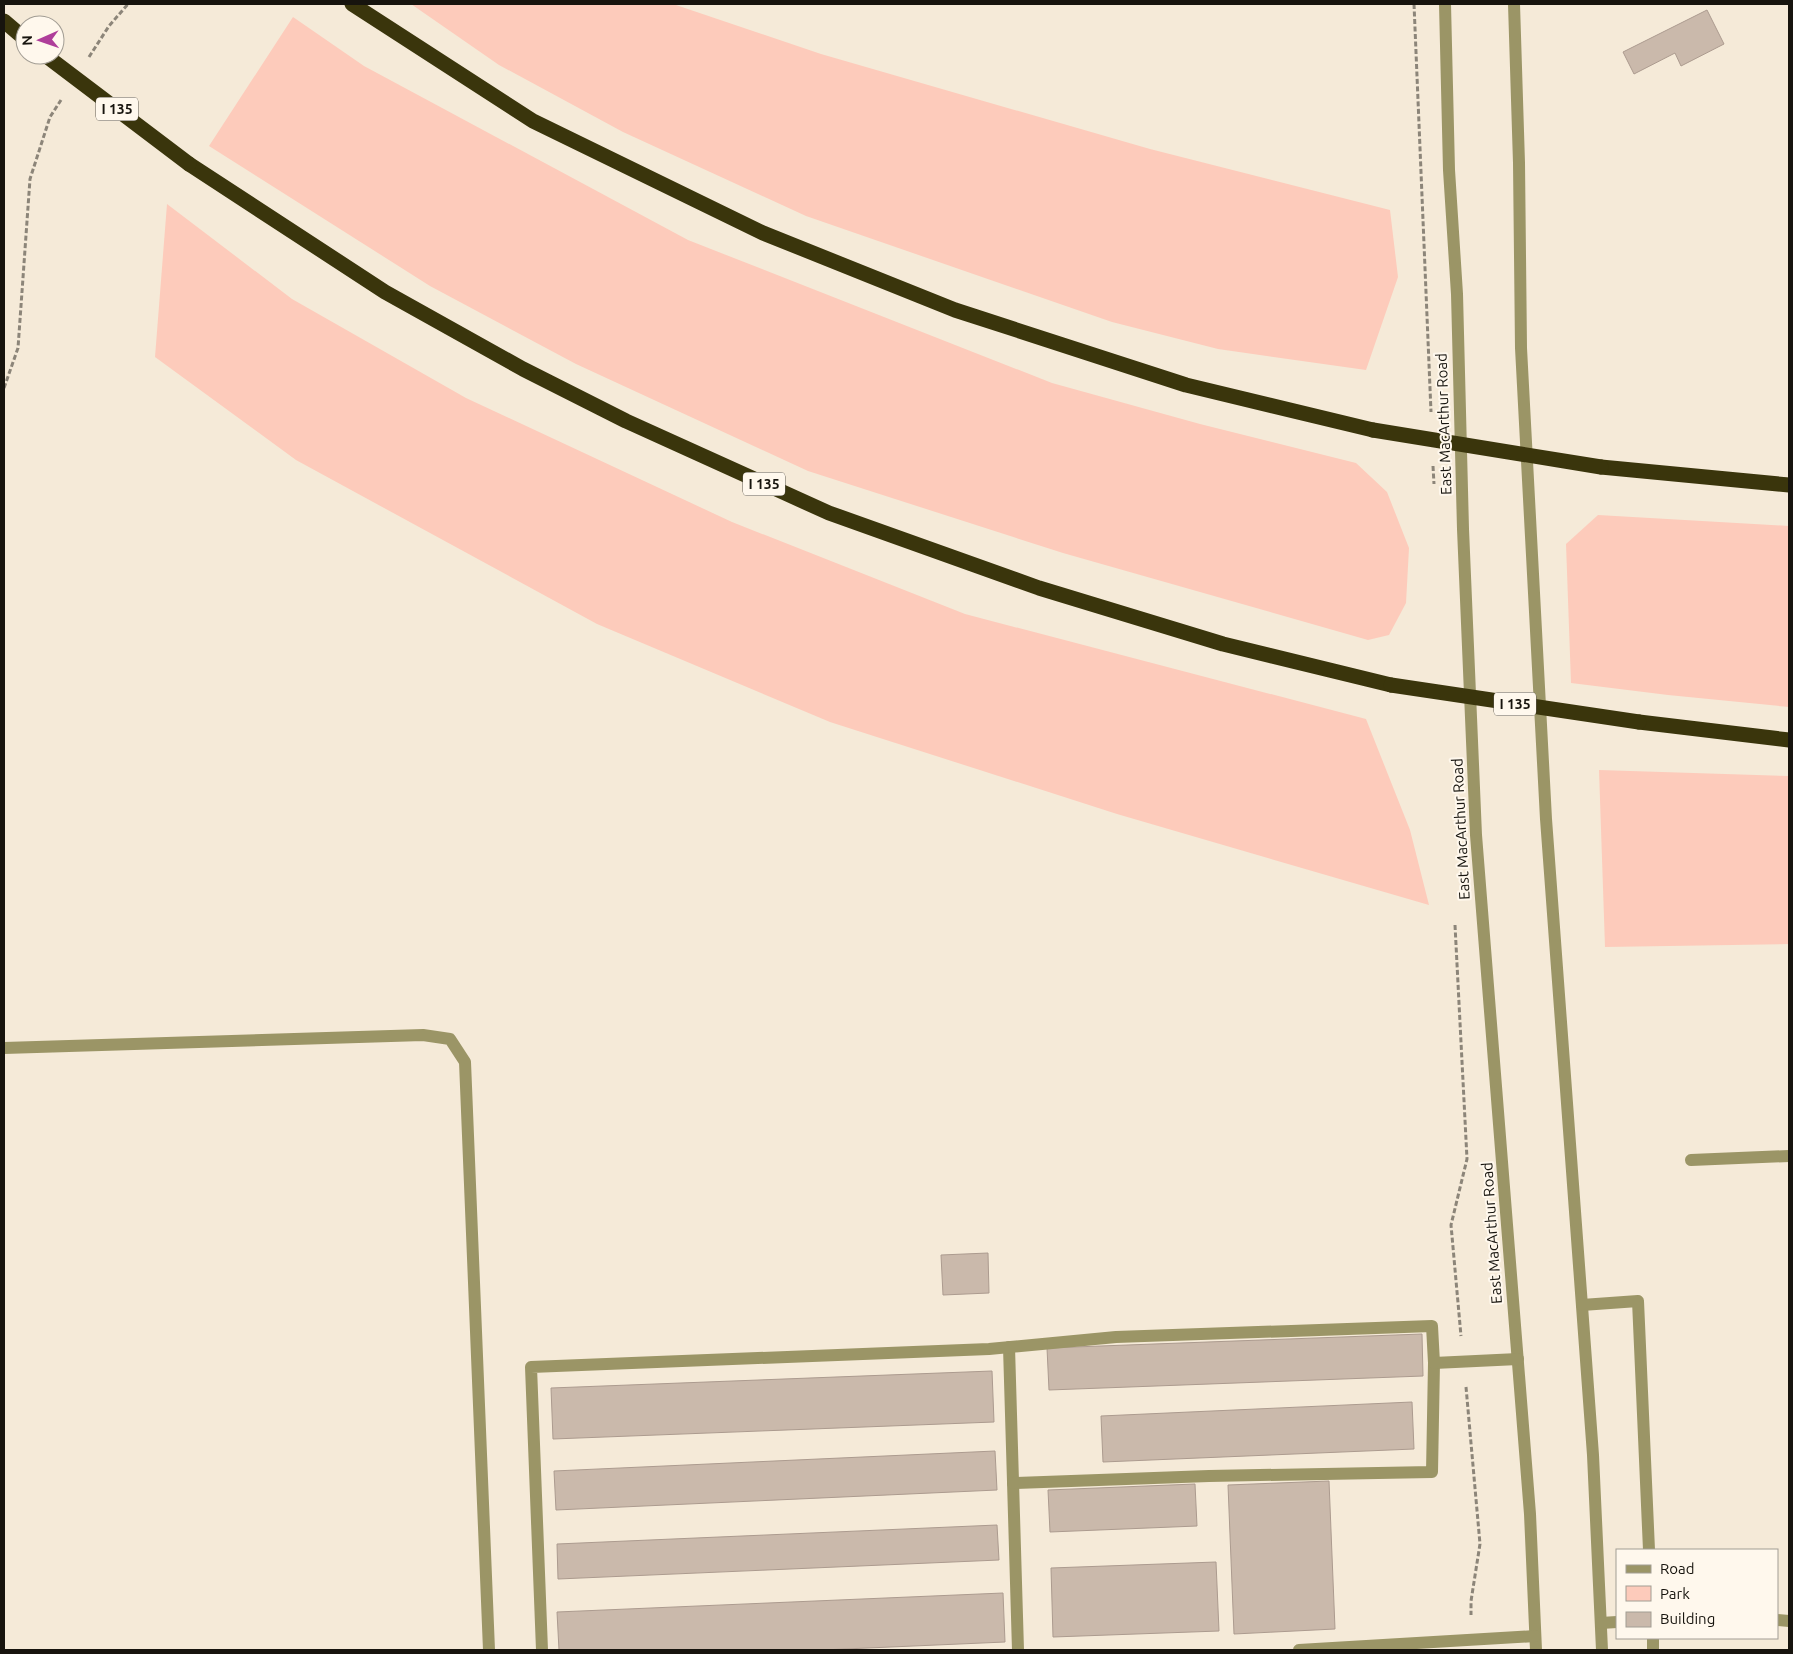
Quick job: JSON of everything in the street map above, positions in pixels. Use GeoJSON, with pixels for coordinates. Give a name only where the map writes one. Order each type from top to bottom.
{"type":"FeatureCollection","features":[{"type":"Feature","properties":{"kind":"highway"},"geometry":{"type":"LineString","coordinates":[[352,4],[533,121],[764,233],[955,310],[1186,386],[1373,430],[1601,467],[1789,484]]}},
{"type":"Feature","properties":{"kind":"highway"},"geometry":{"type":"LineString","coordinates":[[4,21],[15,31]]}},
{"type":"Feature","properties":{"kind":"highway","name":"I 135"},"geometry":{"type":"LineString","coordinates":[[58,65],[189,164],[385,292],[523,369],[626,421],[829,513],[1039,588],[1223,644],[1391,686],[1639,722],[1789,740]]}},
{"type":"Feature","properties":{"kind":"street","name":"East MacArthur Road"},"geometry":{"type":"LineString","coordinates":[[1445,4],[1449,170],[1457,294],[1463,529],[1476,835],[1530,1514],[1536,1650]]}},
{"type":"Feature","properties":{"kind":"street"},"geometry":{"type":"LineString","coordinates":[[1514,4],[1521,348],[1543,770],[1594,1455],[1602,1650]]}},
{"type":"Feature","properties":{"kind":"street"},"geometry":{"type":"LineString","coordinates":[[4,1048],[423,1035],[450,1039],[465,1062],[489,1650]]}},
{"type":"Feature","properties":{"kind":"street"},"geometry":{"type":"LineString","coordinates":[[1691,1160],[1789,1156]]}},
{"type":"Feature","properties":{"kind":"street"},"geometry":{"type":"LineString","coordinates":[[1582,1304],[1638,1301],[1649,1549]]}},
{"type":"Feature","properties":{"kind":"street"},"geometry":{"type":"LineString","coordinates":[[542,1650],[531,1367],[1010,1347],[1116,1337],[1432,1326],[1434,1363],[1432,1472],[1209,1476],[1013,1483]]}},
{"type":"Feature","properties":{"kind":"street"},"geometry":{"type":"LineString","coordinates":[[1010,1347],[1018,1650]]}},
{"type":"Feature","properties":{"kind":"street"},"geometry":{"type":"LineString","coordinates":[[1434,1363],[1518,1359]]}},
{"type":"Feature","properties":{"kind":"street"},"geometry":{"type":"LineString","coordinates":[[1600,1623],[1616,1622]]}},
{"type":"Feature","properties":{"kind":"street"},"geometry":{"type":"LineString","coordinates":[[1299,1650],[1535,1636]]}},
{"type":"Feature","properties":{"kind":"path"},"geometry":{"type":"LineString","coordinates":[[88,59],[109,26],[128,4]]}},
{"type":"Feature","properties":{"kind":"path"},"geometry":{"type":"LineString","coordinates":[[1414,4],[1431,418]]}},
{"type":"Feature","properties":{"kind":"path"},"geometry":{"type":"LineString","coordinates":[[4,388],[18,348],[30,179],[50,116],[66,92]]}},
{"type":"Feature","properties":{"kind":"path"},"geometry":{"type":"LineString","coordinates":[[1433,458],[1434,487]]}},
{"type":"Feature","properties":{"kind":"path"},"geometry":{"type":"LineString","coordinates":[[1455,922],[1467,1159],[1451,1225],[1480,1544],[1471,1601],[1471,1640]]}},
{"type":"Feature","properties":{"kind":"green space"},"geometry":{"type":"Polygon","coordinates":[[[411,4],[673,4],[821,54],[1150,149],[1390,210],[1398,277],[1366,370],[1218,349],[1112,322],[806,216],[623,132],[499,65],[411,4]]]}},
{"type":"Feature","properties":{"kind":"green space"},"geometry":{"type":"Polygon","coordinates":[[[293,17],[364,66],[688,240],[1052,383],[1200,424],[1356,463],[1387,492],[1409,548],[1406,603],[1389,635],[1368,640],[1063,553],[808,471],[576,364],[430,286],[209,146],[293,17]]]}},
{"type":"Feature","properties":{"kind":"green space"},"geometry":{"type":"Polygon","coordinates":[[[167,204],[292,299],[466,398],[732,522],[965,614],[1366,719],[1410,830],[1429,905],[1117,814],[830,722],[597,624],[296,460],[155,357],[167,204]]]}},
{"type":"Feature","properties":{"kind":"green space"},"geometry":{"type":"Polygon","coordinates":[[[1598,515],[1789,526],[1789,707],[1571,683],[1566,544],[1598,515]]]}},
{"type":"Feature","properties":{"kind":"green space"},"geometry":{"type":"Polygon","coordinates":[[[1599,770],[1789,776],[1789,944],[1605,947],[1599,770]]]}},
{"type":"Feature","properties":{"kind":"building"},"geometry":{"type":"Polygon","coordinates":[[[1707,10],[1724,44],[1681,66],[1675,53],[1634,74],[1623,52],[1707,10]]]}},
{"type":"Feature","properties":{"kind":"building"},"geometry":{"type":"Polygon","coordinates":[[[988,1253],[989,1293],[943,1295],[941,1255],[988,1253]]]}},
{"type":"Feature","properties":{"kind":"building"},"geometry":{"type":"Polygon","coordinates":[[[1422,1334],[1423,1376],[1049,1390],[1047,1348],[1422,1334]]]}},
{"type":"Feature","properties":{"kind":"building"},"geometry":{"type":"Polygon","coordinates":[[[992,1371],[994,1422],[553,1439],[551,1388],[992,1371]]]}},
{"type":"Feature","properties":{"kind":"building"},"geometry":{"type":"Polygon","coordinates":[[[1412,1402],[1414,1449],[1103,1462],[1101,1416],[1412,1402]]]}},
{"type":"Feature","properties":{"kind":"building"},"geometry":{"type":"Polygon","coordinates":[[[995,1451],[997,1490],[556,1510],[554,1471],[995,1451]]]}},
{"type":"Feature","properties":{"kind":"building"},"geometry":{"type":"Polygon","coordinates":[[[1329,1481],[1335,1629],[1234,1634],[1228,1485],[1329,1481]]]}},
{"type":"Feature","properties":{"kind":"building"},"geometry":{"type":"Polygon","coordinates":[[[1195,1484],[1197,1526],[1050,1532],[1048,1490],[1195,1484]]]}},
{"type":"Feature","properties":{"kind":"building"},"geometry":{"type":"Polygon","coordinates":[[[997,1525],[999,1560],[558,1579],[557,1544],[997,1525]]]}},
{"type":"Feature","properties":{"kind":"building"},"geometry":{"type":"Polygon","coordinates":[[[1216,1562],[1219,1631],[1053,1637],[1051,1568],[1216,1562]]]}},
{"type":"Feature","properties":{"kind":"building"},"geometry":{"type":"Polygon","coordinates":[[[1003,1593],[1005,1642],[822,1650],[559,1650],[557,1612],[1003,1593]]]}}]}
